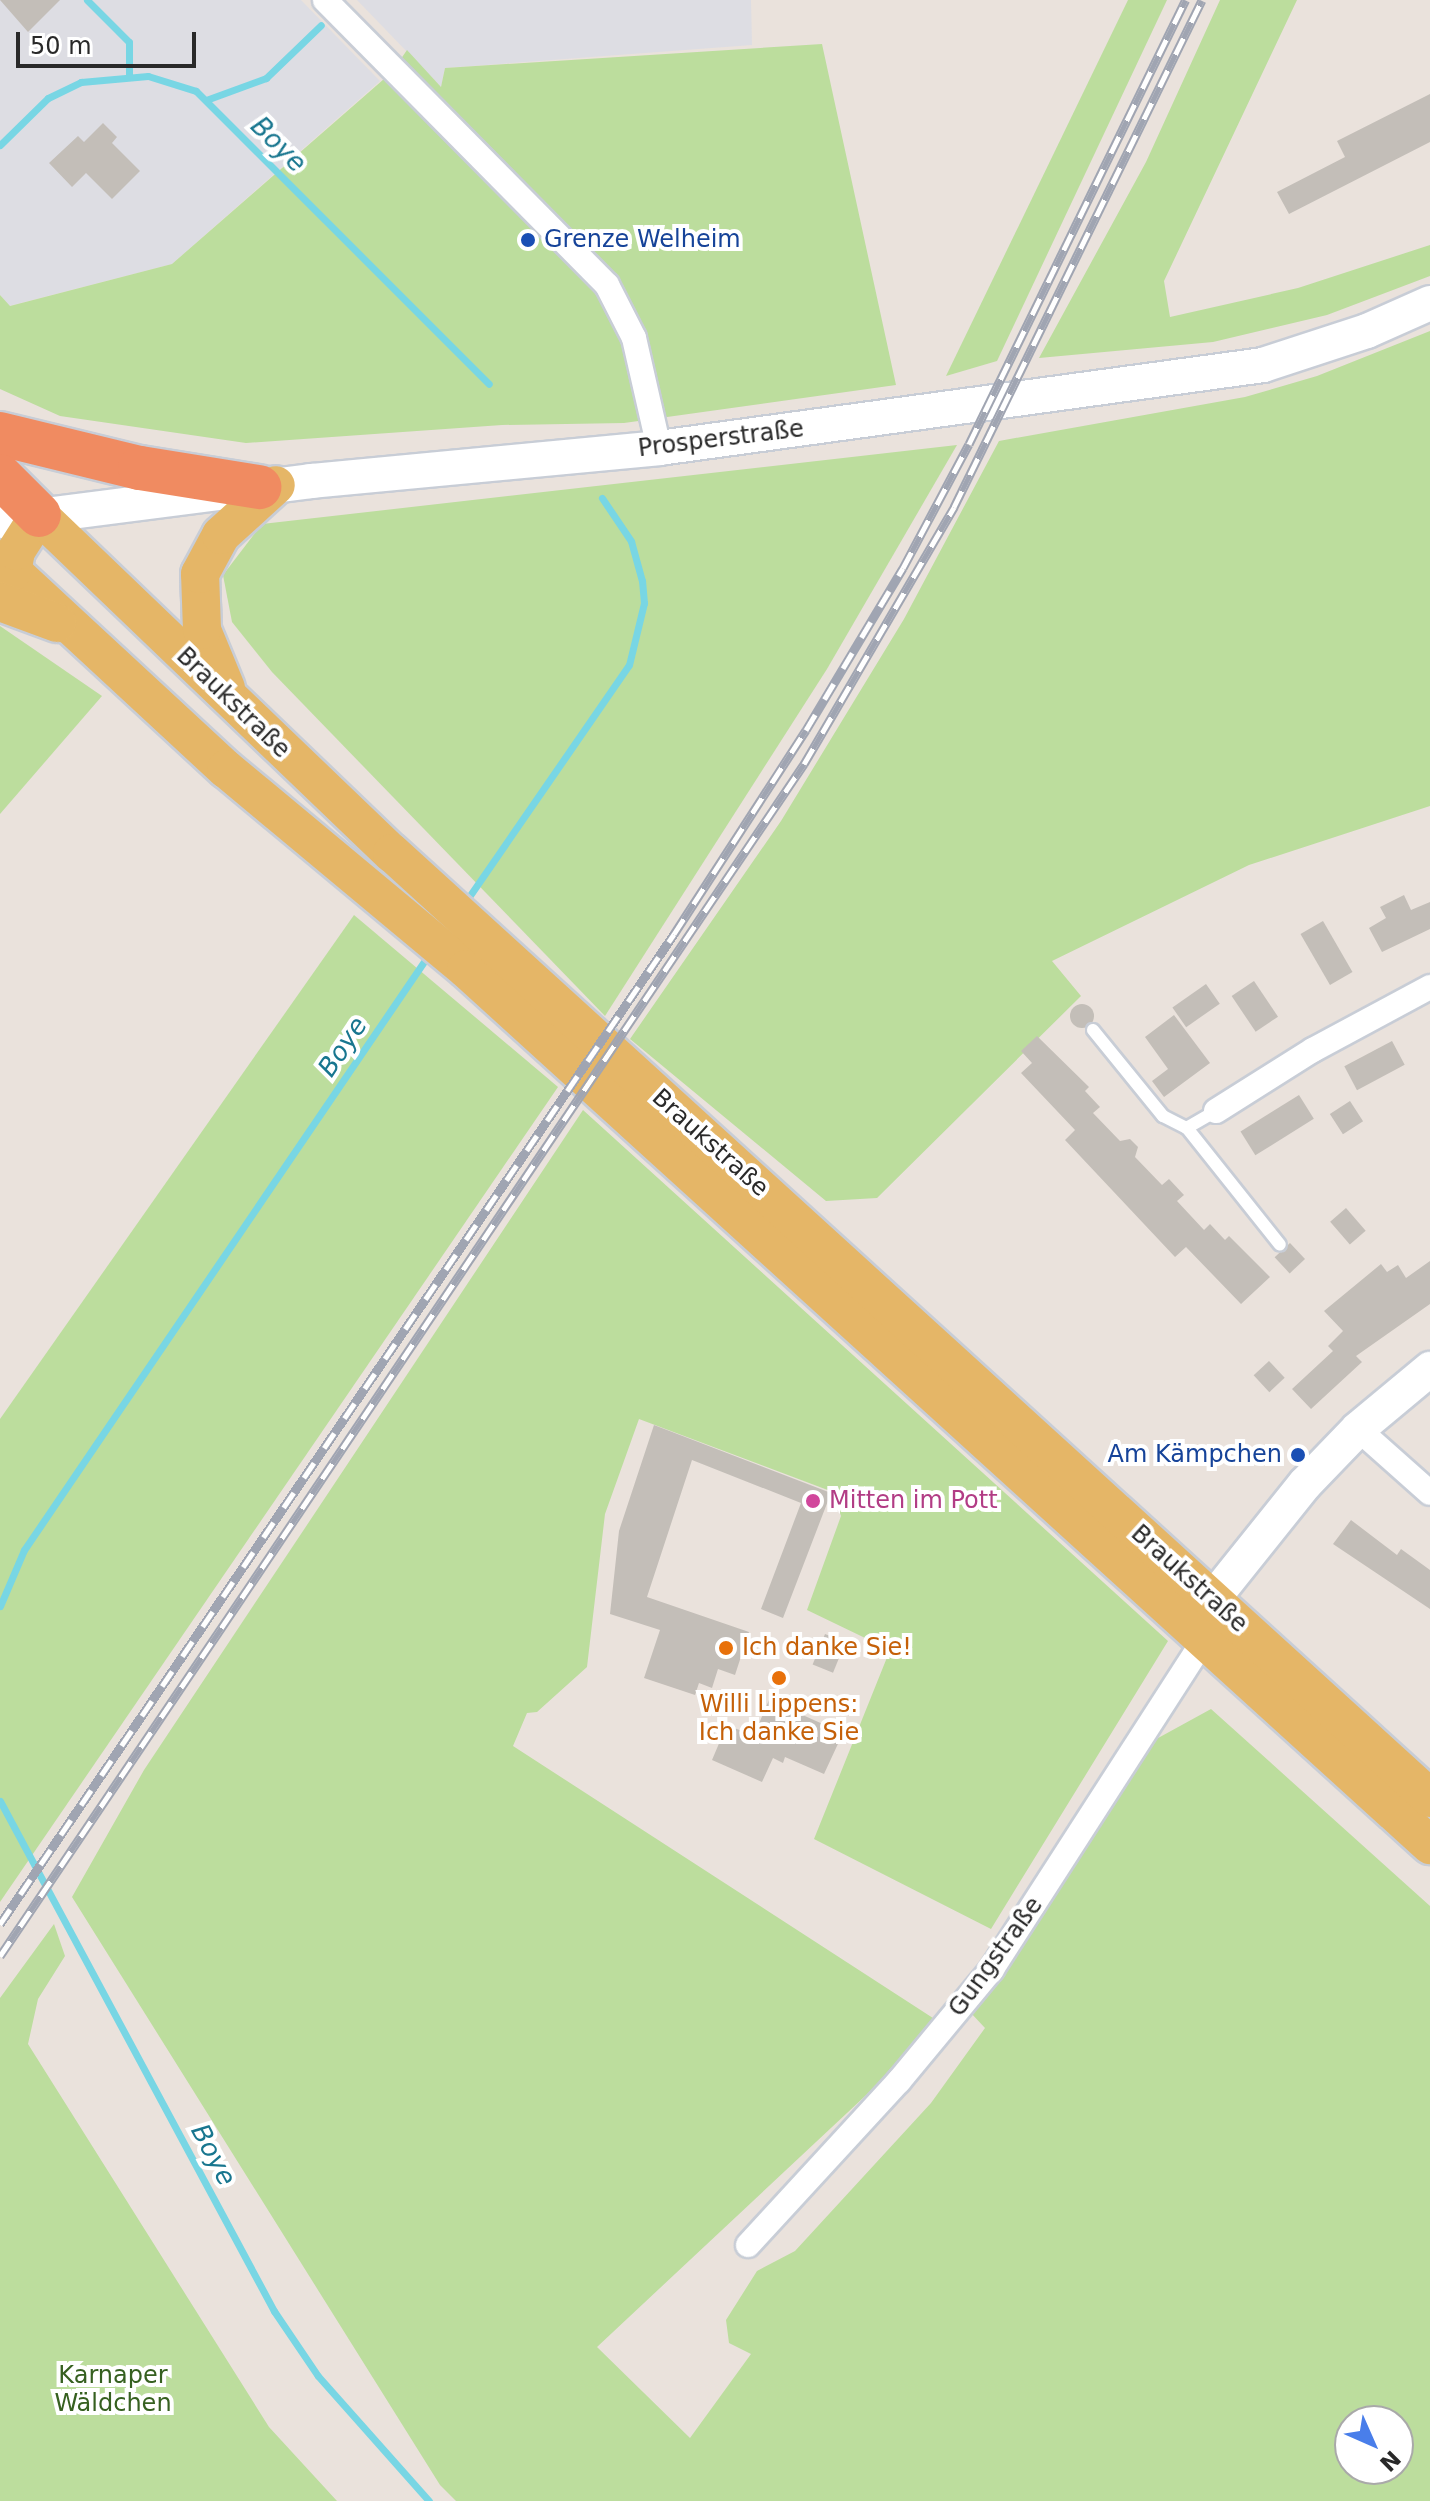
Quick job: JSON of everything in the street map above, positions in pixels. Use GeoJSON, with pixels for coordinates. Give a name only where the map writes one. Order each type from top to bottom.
{"type":"FeatureCollection","features":[{"type":"Feature","properties":{"kind":"highway"},"geometry":{"type":"LineString","coordinates":[[0,434],[140,468],[267,486]]}},
{"type":"Feature","properties":{"kind":"highway","name":"Braukstraße"},"geometry":{"type":"LineString","coordinates":[[0,476],[19,518]]}},
{"type":"Feature","properties":{"kind":"main road","name":"Prosperstraße"},"geometry":{"type":"LineString","coordinates":[[19,518],[267,486],[659,448],[1263,365],[1367,331],[1430,303]]}},
{"type":"Feature","properties":{"kind":"main road"},"geometry":{"type":"LineString","coordinates":[[234,705],[202,630],[200,574],[221,535],[267,486]]}},
{"type":"Feature","properties":{"kind":"main road"},"geometry":{"type":"LineString","coordinates":[[4,578],[20,541],[19,518]]}},
{"type":"Feature","properties":{"kind":"main road","name":"Braukstraße"},"geometry":{"type":"LineString","coordinates":[[19,518],[234,705],[432,890],[477,954],[1205,1639],[1430,1845]]}},
{"type":"Feature","properties":{"kind":"main road","name":"Braukstraße"},"geometry":{"type":"LineString","coordinates":[[4,578],[71,629],[226,769],[408,920],[477,954],[1212,1600],[1430,1798]]}},
{"type":"Feature","properties":{"kind":"main road"},"geometry":{"type":"LineString","coordinates":[[1212,1600],[1305,1484],[1358,1429],[1430,1369]]}},
{"type":"Feature","properties":{"kind":"street"},"geometry":{"type":"LineString","coordinates":[[325,0],[607,285],[634,338],[659,448]]}},
{"type":"Feature","properties":{"kind":"street"},"geometry":{"type":"LineString","coordinates":[[1216,1111],[1313,1050],[1430,987]]}},
{"type":"Feature","properties":{"kind":"street"},"geometry":{"type":"LineString","coordinates":[[1358,1429],[1430,1493]]}},
{"type":"Feature","properties":{"kind":"street","name":"Gungstraße"},"geometry":{"type":"LineString","coordinates":[[748,2245],[899,2081],[992,1969],[1205,1639]]}},
{"type":"Feature","properties":{"kind":"lane"},"geometry":{"type":"LineString","coordinates":[[1093,1030],[1163,1116],[1187,1128],[1280,1245]]}},
{"type":"Feature","properties":{"kind":"lane"},"geometry":{"type":"LineString","coordinates":[[1187,1128],[1216,1111]]}},
{"type":"Feature","properties":{"kind":"shaded area"},"geometry":{"type":"Polygon","coordinates":[[[0,0],[301,0],[380,81],[172,264],[9,306],[0,295],[0,0]]]}},
{"type":"Feature","properties":{"kind":"shaded area"},"geometry":{"type":"Polygon","coordinates":[[[357,0],[751,0],[752,45],[445,68],[441,87],[357,0]]]}},
{"type":"Feature","properties":{"kind":"green space"},"geometry":{"type":"Polygon","coordinates":[[[1128,0],[1167,0],[997,361],[946,376],[1128,0]]]}},
{"type":"Feature","properties":{"kind":"green space"},"geometry":{"type":"Polygon","coordinates":[[[1220,0],[1297,0],[1164,281],[1170,317],[1298,288],[1430,245],[1430,276],[1327,315],[1213,342],[1039,358],[1146,162],[1220,0]]]}},
{"type":"Feature","properties":{"kind":"green space"},"geometry":{"type":"Polygon","coordinates":[[[822,44],[896,385],[624,423],[502,425],[246,443],[60,416],[0,389],[0,295],[10,306],[172,264],[392,72],[407,50],[441,87],[445,68],[822,44]]]}},
{"type":"Feature","properties":{"kind":"green space"},"geometry":{"type":"Polygon","coordinates":[[[1430,331],[1430,806],[1249,865],[1052,961],[1081,996],[877,1198],[826,1201],[630,1039],[781,821],[904,619],[999,441],[1245,397],[1317,376],[1430,331]]]}},
{"type":"Feature","properties":{"kind":"green space"},"geometry":{"type":"Polygon","coordinates":[[[957,445],[827,669],[605,1016],[272,672],[232,622],[223,575],[262,524],[957,445]]]}},
{"type":"Feature","properties":{"kind":"green space"},"geometry":{"type":"Polygon","coordinates":[[[0,626],[102,696],[0,814],[0,626]]]}},
{"type":"Feature","properties":{"kind":"green space"},"geometry":{"type":"Polygon","coordinates":[[[354,915],[558,1087],[0,1902],[0,1419],[354,915]]]}},
{"type":"Feature","properties":{"kind":"green space"},"geometry":{"type":"Polygon","coordinates":[[[583,1110],[1168,1641],[991,1929],[814,1839],[890,1650],[807,1610],[841,1516],[833,1492],[639,1419],[605,1514],[587,1667],[537,1712],[527,1713],[513,1746],[936,2020],[878,2084],[597,2347],[690,2438],[751,2354],[729,2343],[726,2320],[757,2271],[795,2251],[931,2103],[985,2028],[970,2012],[1045,1913],[1149,1743],[1211,1709],[1430,1906],[1430,2501],[456,2501],[440,2485],[72,1897],[144,1770],[583,1110]]]}},
{"type":"Feature","properties":{"kind":"green space","name":"Karnaper Wäldchen"},"geometry":{"type":"Polygon","coordinates":[[[54,1924],[65,1956],[38,1999],[28,2044],[269,2427],[337,2501],[0,2501],[0,1998],[54,1924]]]}},
{"type":"Feature","properties":{"kind":"building"},"geometry":{"type":"Polygon","coordinates":[[[0,0],[60,0],[28,32],[0,0]]]}},
{"type":"Feature","properties":{"kind":"building"},"geometry":{"type":"Polygon","coordinates":[[[1430,94],[1430,142],[1289,214],[1277,192],[1345,157],[1337,141],[1430,94]]]}},
{"type":"Feature","properties":{"kind":"building"},"geometry":{"type":"Polygon","coordinates":[[[103,123],[117,137],[112,143],[140,171],[112,199],[86,173],[72,187],[49,163],[78,136],[84,142],[103,123]]]}},
{"type":"Feature","properties":{"kind":"building"},"geometry":{"type":"Polygon","coordinates":[[[1404,895],[1411,910],[1430,902],[1430,929],[1382,952],[1369,928],[1386,918],[1380,907],[1404,895]]]}},
{"type":"Feature","properties":{"kind":"building"},"geometry":{"type":"Polygon","coordinates":[[[1323,921],[1352,972],[1330,985],[1300,934],[1323,921]]]}},
{"type":"Feature","properties":{"kind":"building"},"geometry":{"type":"Polygon","coordinates":[[[1254,981],[1278,1017],[1256,1032],[1232,996],[1254,981]]]}},
{"type":"Feature","properties":{"kind":"building"},"geometry":{"type":"Polygon","coordinates":[[[1206,984],[1220,1004],[1186,1027],[1172,1008],[1206,984]]]}},
{"type":"Feature","properties":{"kind":"building"},"geometry":{"type":"Polygon","coordinates":[[[1082,1004],[1093,1011],[1094,1016],[1087,1027],[1082,1028],[1071,1021],[1070,1016],[1077,1005],[1082,1004]]]}},
{"type":"Feature","properties":{"kind":"building"},"geometry":{"type":"Polygon","coordinates":[[[1174,1015],[1210,1063],[1164,1097],[1152,1081],[1168,1069],[1145,1037],[1174,1015]]]}},
{"type":"Feature","properties":{"kind":"building"},"geometry":{"type":"Polygon","coordinates":[[[1037,1036],[1089,1087],[1085,1091],[1100,1107],[1093,1113],[1120,1141],[1130,1139],[1138,1147],[1135,1157],[1162,1185],[1169,1179],[1184,1195],[1177,1201],[1204,1230],[1210,1224],[1225,1240],[1229,1236],[1270,1277],[1241,1304],[1186,1247],[1175,1257],[1065,1140],[1075,1130],[1021,1073],[1032,1063],[1021,1051],[1037,1036]]]}},
{"type":"Feature","properties":{"kind":"building"},"geometry":{"type":"Polygon","coordinates":[[[1392,1041],[1405,1065],[1357,1090],[1344,1066],[1392,1041]]]}},
{"type":"Feature","properties":{"kind":"building"},"geometry":{"type":"Polygon","coordinates":[[[1299,1095],[1314,1119],[1255,1155],[1240,1132],[1299,1095]]]}},
{"type":"Feature","properties":{"kind":"building"},"geometry":{"type":"Polygon","coordinates":[[[1350,1101],[1363,1121],[1343,1134],[1330,1114],[1350,1101]]]}},
{"type":"Feature","properties":{"kind":"building"},"geometry":{"type":"Polygon","coordinates":[[[1346,1208],[1366,1231],[1350,1244],[1330,1222],[1346,1208]]]}},
{"type":"Feature","properties":{"kind":"building"},"geometry":{"type":"Polygon","coordinates":[[[1290,1243],[1305,1259],[1290,1273],[1275,1257],[1290,1243]]]}},
{"type":"Feature","properties":{"kind":"building"},"geometry":{"type":"Polygon","coordinates":[[[1430,1261],[1430,1304],[1356,1356],[1362,1362],[1311,1409],[1292,1389],[1333,1351],[1328,1346],[1343,1331],[1324,1311],[1381,1264],[1387,1272],[1398,1265],[1406,1278],[1430,1261]]]}},
{"type":"Feature","properties":{"kind":"building"},"geometry":{"type":"Polygon","coordinates":[[[1269,1361],[1285,1378],[1269,1392],[1254,1375],[1269,1361]]]}},
{"type":"Feature","properties":{"kind":"building"},"geometry":{"type":"Polygon","coordinates":[[[654,1425],[831,1493],[783,1618],[761,1609],[801,1503],[692,1460],[647,1597],[749,1632],[735,1675],[718,1669],[712,1688],[699,1683],[695,1695],[644,1678],[660,1630],[610,1614],[619,1531],[654,1425]]]}},
{"type":"Feature","properties":{"kind":"building"},"geometry":{"type":"Polygon","coordinates":[[[1351,1520],[1397,1555],[1401,1549],[1430,1570],[1430,1609],[1333,1544],[1351,1520]]]}},
{"type":"Feature","properties":{"kind":"building"},"geometry":{"type":"Polygon","coordinates":[[[825,1634],[845,1642],[833,1673],[813,1665],[825,1634]]]}},
{"type":"Feature","properties":{"kind":"building"},"geometry":{"type":"Polygon","coordinates":[[[769,1700],[843,1733],[824,1774],[785,1757],[783,1763],[773,1758],[762,1782],[712,1760],[723,1734],[730,1737],[734,1728],[754,1735],[769,1700]]]}},
{"type":"Feature","properties":{"kind":"waterway"},"geometry":{"type":"LineString","coordinates":[[87,0],[129,42],[129,76]]}},
{"type":"Feature","properties":{"kind":"waterway"},"geometry":{"type":"LineString","coordinates":[[206,100],[266,78],[321,25]]}},
{"type":"Feature","properties":{"kind":"waterway","name":"Boye"},"geometry":{"type":"LineString","coordinates":[[0,145],[48,98],[81,82],[148,76],[196,91],[489,384]]}},
{"type":"Feature","properties":{"kind":"waterway","name":"Boye"},"geometry":{"type":"LineString","coordinates":[[464,904],[629,665],[644,603],[642,581],[631,541],[602,498]]}},
{"type":"Feature","properties":{"kind":"waterway","name":"Boye"},"geometry":{"type":"LineString","coordinates":[[0,1606],[24,1550],[429,954]]}},
{"type":"Feature","properties":{"kind":"waterway","name":"Boye"},"geometry":{"type":"LineString","coordinates":[[0,1801],[274,2311],[318,2376],[429,2501]]}},
{"type":"Feature","properties":{"kind":"railway"},"geometry":{"type":"LineString","coordinates":[[0,1924],[674,934],[806,730],[903,568],[969,444],[1186,0]]}},
{"type":"Feature","properties":{"kind":"railway"},"geometry":{"type":"LineString","coordinates":[[0,1956],[804,764],[954,507],[1202,0]]}},
{"type":"Feature","properties":{"kind":"place","name":"Grenze Welheim"},"geometry":{"type":"Point","coordinates":[528,240]}},
{"type":"Feature","properties":{"kind":"place","name":"Am Kämpchen"},"geometry":{"type":"Point","coordinates":[1298,1455]}},
{"type":"Feature","properties":{"kind":"place","name":"Mitten im Pott"},"geometry":{"type":"Point","coordinates":[813,1501]}},
{"type":"Feature","properties":{"kind":"place","name":"Ich danke Sie!"},"geometry":{"type":"Point","coordinates":[726,1648]}},
{"type":"Feature","properties":{"kind":"place","name":"Willi Lippens: Ich danke Sie"},"geometry":{"type":"Point","coordinates":[779,1678]}}]}
